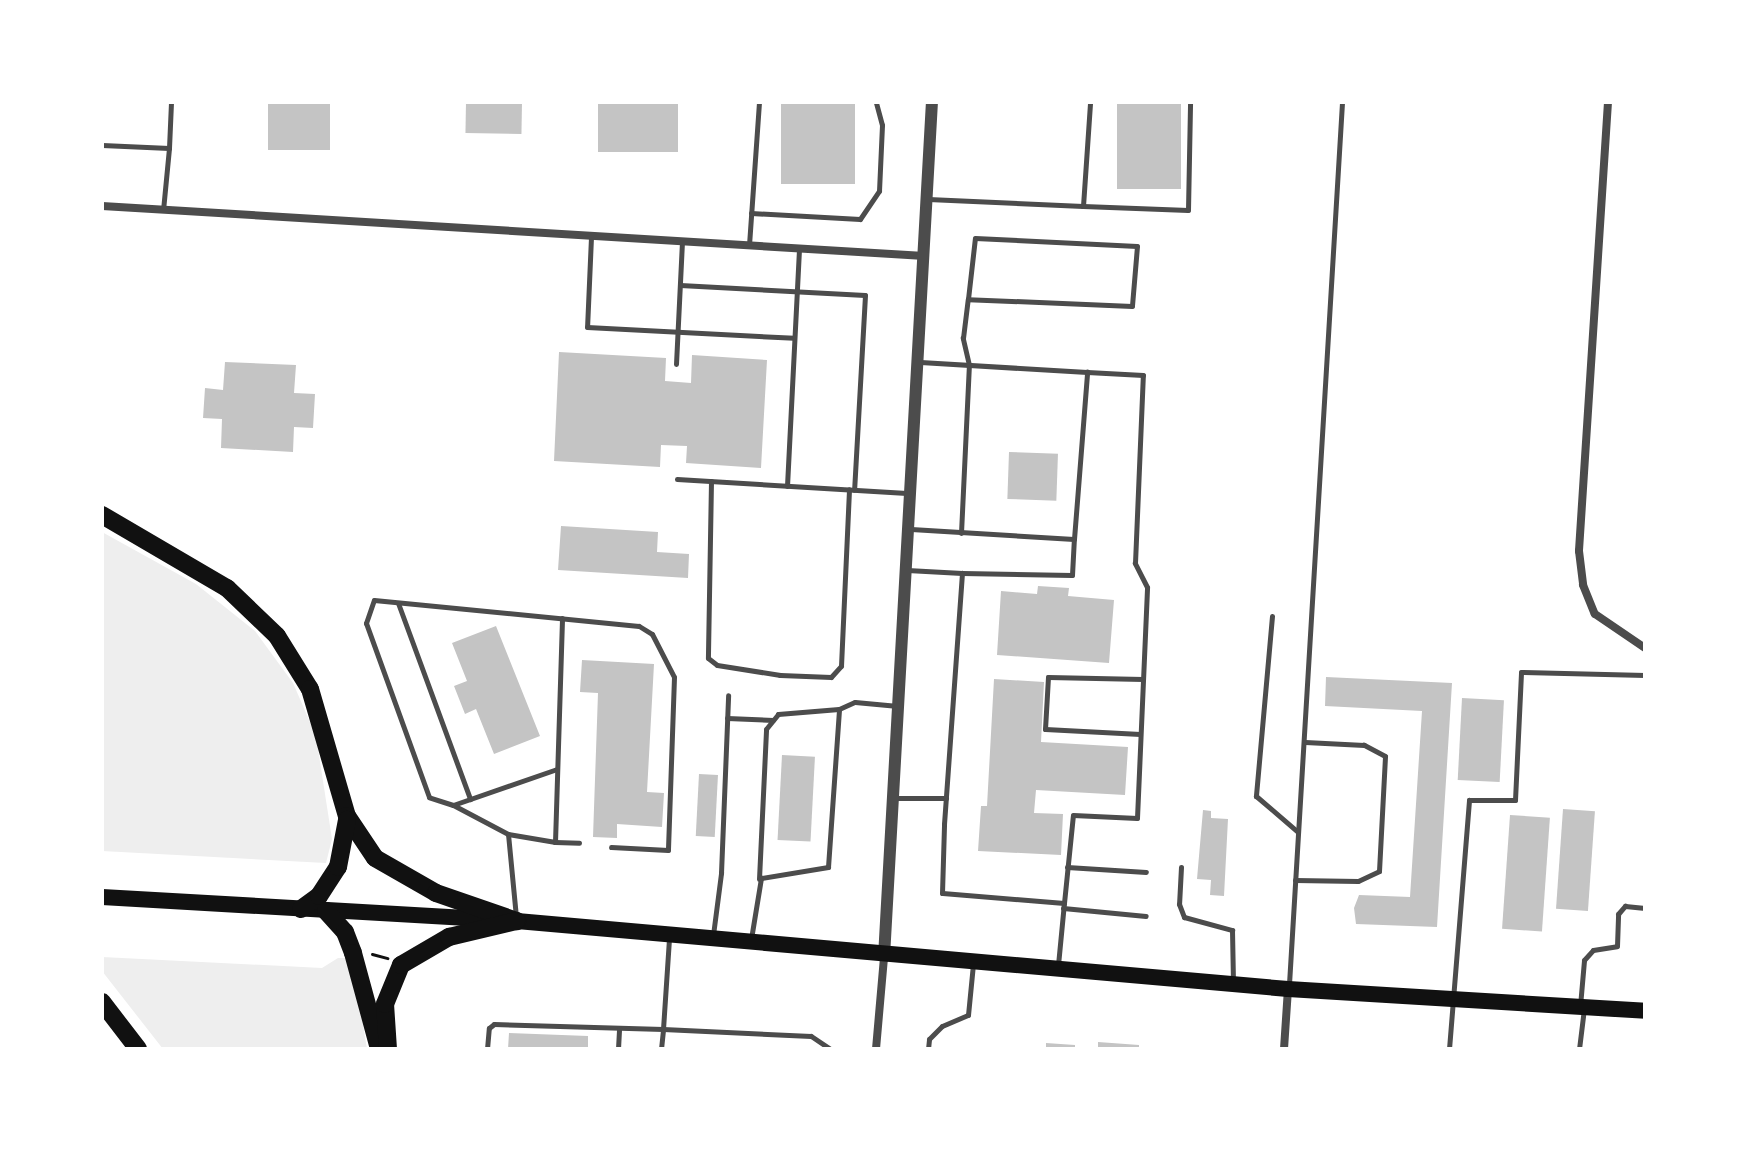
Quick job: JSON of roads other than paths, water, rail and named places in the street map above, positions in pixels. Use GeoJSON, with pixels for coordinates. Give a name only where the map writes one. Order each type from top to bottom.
{"type":"FeatureCollection","features":[{"type":"Feature","properties":{"kind":"highway"},"geometry":{"type":"LineString","coordinates":[[102,515],[227,588],[277,636],[318,708],[347,816],[362,845],[408,880],[517,921]]}},
{"type":"Feature","properties":{"kind":"highway"},"geometry":{"type":"LineString","coordinates":[[301,909],[319,896],[338,867],[347,816]]}},
{"type":"Feature","properties":{"kind":"highway"},"geometry":{"type":"LineString","coordinates":[[102,897],[517,921],[1057,971],[1645,1011]]}},
{"type":"Feature","properties":{"kind":"highway"},"geometry":{"type":"LineString","coordinates":[[326,911],[345,932],[379,1049]]}},
{"type":"Feature","properties":{"kind":"highway"},"geometry":{"type":"LineString","coordinates":[[388,1049],[385,1004],[401,965],[449,937],[517,921]]}},
{"type":"Feature","properties":{"kind":"highway"},"geometry":{"type":"LineString","coordinates":[[102,1002],[138,1049]]}},
{"type":"Feature","properties":{"kind":"street"},"geometry":{"type":"LineString","coordinates":[[876,1049],[911,529],[932,102]]}},
{"type":"Feature","properties":{"kind":"street"},"geometry":{"type":"LineString","coordinates":[[1608,102],[1579,551],[1583,585],[1595,614],[1645,648]]}},
{"type":"Feature","properties":{"kind":"street"},"geometry":{"type":"LineString","coordinates":[[102,206],[799,251],[924,256]]}},
{"type":"Feature","properties":{"kind":"street"},"geometry":{"type":"LineString","coordinates":[[1284,1049],[1288,989]]}},
{"type":"Feature","properties":{"kind":"lane"},"geometry":{"type":"LineString","coordinates":[[163,211],[171,102]]}},
{"type":"Feature","properties":{"kind":"lane"},"geometry":{"type":"LineString","coordinates":[[749,247],[759,102]]}},
{"type":"Feature","properties":{"kind":"lane"},"geometry":{"type":"LineString","coordinates":[[751,213],[860,219],[879,191],[882,125],[876,102]]}},
{"type":"Feature","properties":{"kind":"lane"},"geometry":{"type":"LineString","coordinates":[[1083,206],[1090,102]]}},
{"type":"Feature","properties":{"kind":"lane"},"geometry":{"type":"LineString","coordinates":[[927,199],[1188,210],[1190,102]]}},
{"type":"Feature","properties":{"kind":"lane"},"geometry":{"type":"LineString","coordinates":[[1288,989],[1342,102]]}},
{"type":"Feature","properties":{"kind":"lane"},"geometry":{"type":"LineString","coordinates":[[102,145],[169,148]]}},
{"type":"Feature","properties":{"kind":"lane"},"geometry":{"type":"LineString","coordinates":[[591,237],[587,327],[794,338]]}},
{"type":"Feature","properties":{"kind":"lane"},"geometry":{"type":"LineString","coordinates":[[961,533],[969,365],[963,338],[975,238],[1137,246],[1132,306],[968,299]]}},
{"type":"Feature","properties":{"kind":"lane"},"geometry":{"type":"LineString","coordinates":[[676,364],[682,243]]}},
{"type":"Feature","properties":{"kind":"lane"},"geometry":{"type":"LineString","coordinates":[[787,486],[799,251]]}},
{"type":"Feature","properties":{"kind":"lane"},"geometry":{"type":"LineString","coordinates":[[680,285],[865,295],[841,666],[831,677],[780,675],[717,665],[708,658],[711,481]]}},
{"type":"Feature","properties":{"kind":"lane"},"geometry":{"type":"LineString","coordinates":[[920,362],[1143,375],[1135,563],[1147,587],[1137,818],[1073,815],[1057,971]]}},
{"type":"Feature","properties":{"kind":"lane"},"geometry":{"type":"LineString","coordinates":[[907,570],[1072,575],[1087,372]]}},
{"type":"Feature","properties":{"kind":"lane"},"geometry":{"type":"LineString","coordinates":[[677,479],[912,493]]}},
{"type":"Feature","properties":{"kind":"lane"},"geometry":{"type":"LineString","coordinates":[[911,529],[1074,539]]}},
{"type":"Feature","properties":{"kind":"lane"},"geometry":{"type":"LineString","coordinates":[[962,573],[942,893],[1146,916]]}},
{"type":"Feature","properties":{"kind":"lane"},"geometry":{"type":"LineString","coordinates":[[579,843],[508,834],[453,805],[429,797],[366,623],[374,600],[639,626],[652,634],[674,677],[668,850],[611,847]]}},
{"type":"Feature","properties":{"kind":"lane"},"geometry":{"type":"LineString","coordinates":[[398,603],[470,799]]}},
{"type":"Feature","properties":{"kind":"lane"},"geometry":{"type":"LineString","coordinates":[[1272,616],[1256,796],[1299,832]]}},
{"type":"Feature","properties":{"kind":"lane"},"geometry":{"type":"LineString","coordinates":[[555,842],[562,618]]}},
{"type":"Feature","properties":{"kind":"lane"},"geometry":{"type":"LineString","coordinates":[[1449,1049],[1469,800],[1515,800],[1521,672],[1645,675]]}},
{"type":"Feature","properties":{"kind":"lane"},"geometry":{"type":"LineString","coordinates":[[1140,734],[1045,729],[1048,677],[1143,679]]}},
{"type":"Feature","properties":{"kind":"lane"},"geometry":{"type":"LineString","coordinates":[[712,940],[721,873],[728,695]]}},
{"type":"Feature","properties":{"kind":"lane"},"geometry":{"type":"LineString","coordinates":[[751,944],[759,882],[766,729],[778,714],[839,709],[855,702],[898,706]]}},
{"type":"Feature","properties":{"kind":"lane"},"geometry":{"type":"LineString","coordinates":[[759,882],[769,873],[819,872],[828,867],[835,719],[839,709]]}},
{"type":"Feature","properties":{"kind":"lane"},"geometry":{"type":"LineString","coordinates":[[727,718],[773,720]]}},
{"type":"Feature","properties":{"kind":"lane"},"geometry":{"type":"LineString","coordinates":[[1295,880],[1358,881],[1379,871],[1385,756],[1364,745],[1305,742]]}},
{"type":"Feature","properties":{"kind":"lane"},"geometry":{"type":"LineString","coordinates":[[453,805],[557,769]]}},
{"type":"Feature","properties":{"kind":"lane"},"geometry":{"type":"LineString","coordinates":[[893,798],[946,798]]}},
{"type":"Feature","properties":{"kind":"lane"},"geometry":{"type":"LineString","coordinates":[[508,834],[517,921]]}},
{"type":"Feature","properties":{"kind":"lane"},"geometry":{"type":"LineString","coordinates":[[1067,867],[1146,872]]}},
{"type":"Feature","properties":{"kind":"lane"},"geometry":{"type":"LineString","coordinates":[[1181,867],[1179,904],[1184,917],[1232,930],[1233,985]]}},
{"type":"Feature","properties":{"kind":"lane"},"geometry":{"type":"LineString","coordinates":[[1579,1049],[1584,960],[1593,950],[1617,946],[1618,914],[1625,906],[1645,908]]}},
{"type":"Feature","properties":{"kind":"lane"},"geometry":{"type":"LineString","coordinates":[[661,1049],[669,936]]}},
{"type":"Feature","properties":{"kind":"lane"},"geometry":{"type":"LineString","coordinates":[[928,1049],[929,1039],[942,1026],[968,1015],[973,964]]}},
{"type":"Feature","properties":{"kind":"lane"},"geometry":{"type":"LineString","coordinates":[[487,1049],[494,1024],[811,1036],[830,1049]]}},
{"type":"Feature","properties":{"kind":"lane"},"geometry":{"type":"LineString","coordinates":[[618,1049],[619,1028]]}}]}
